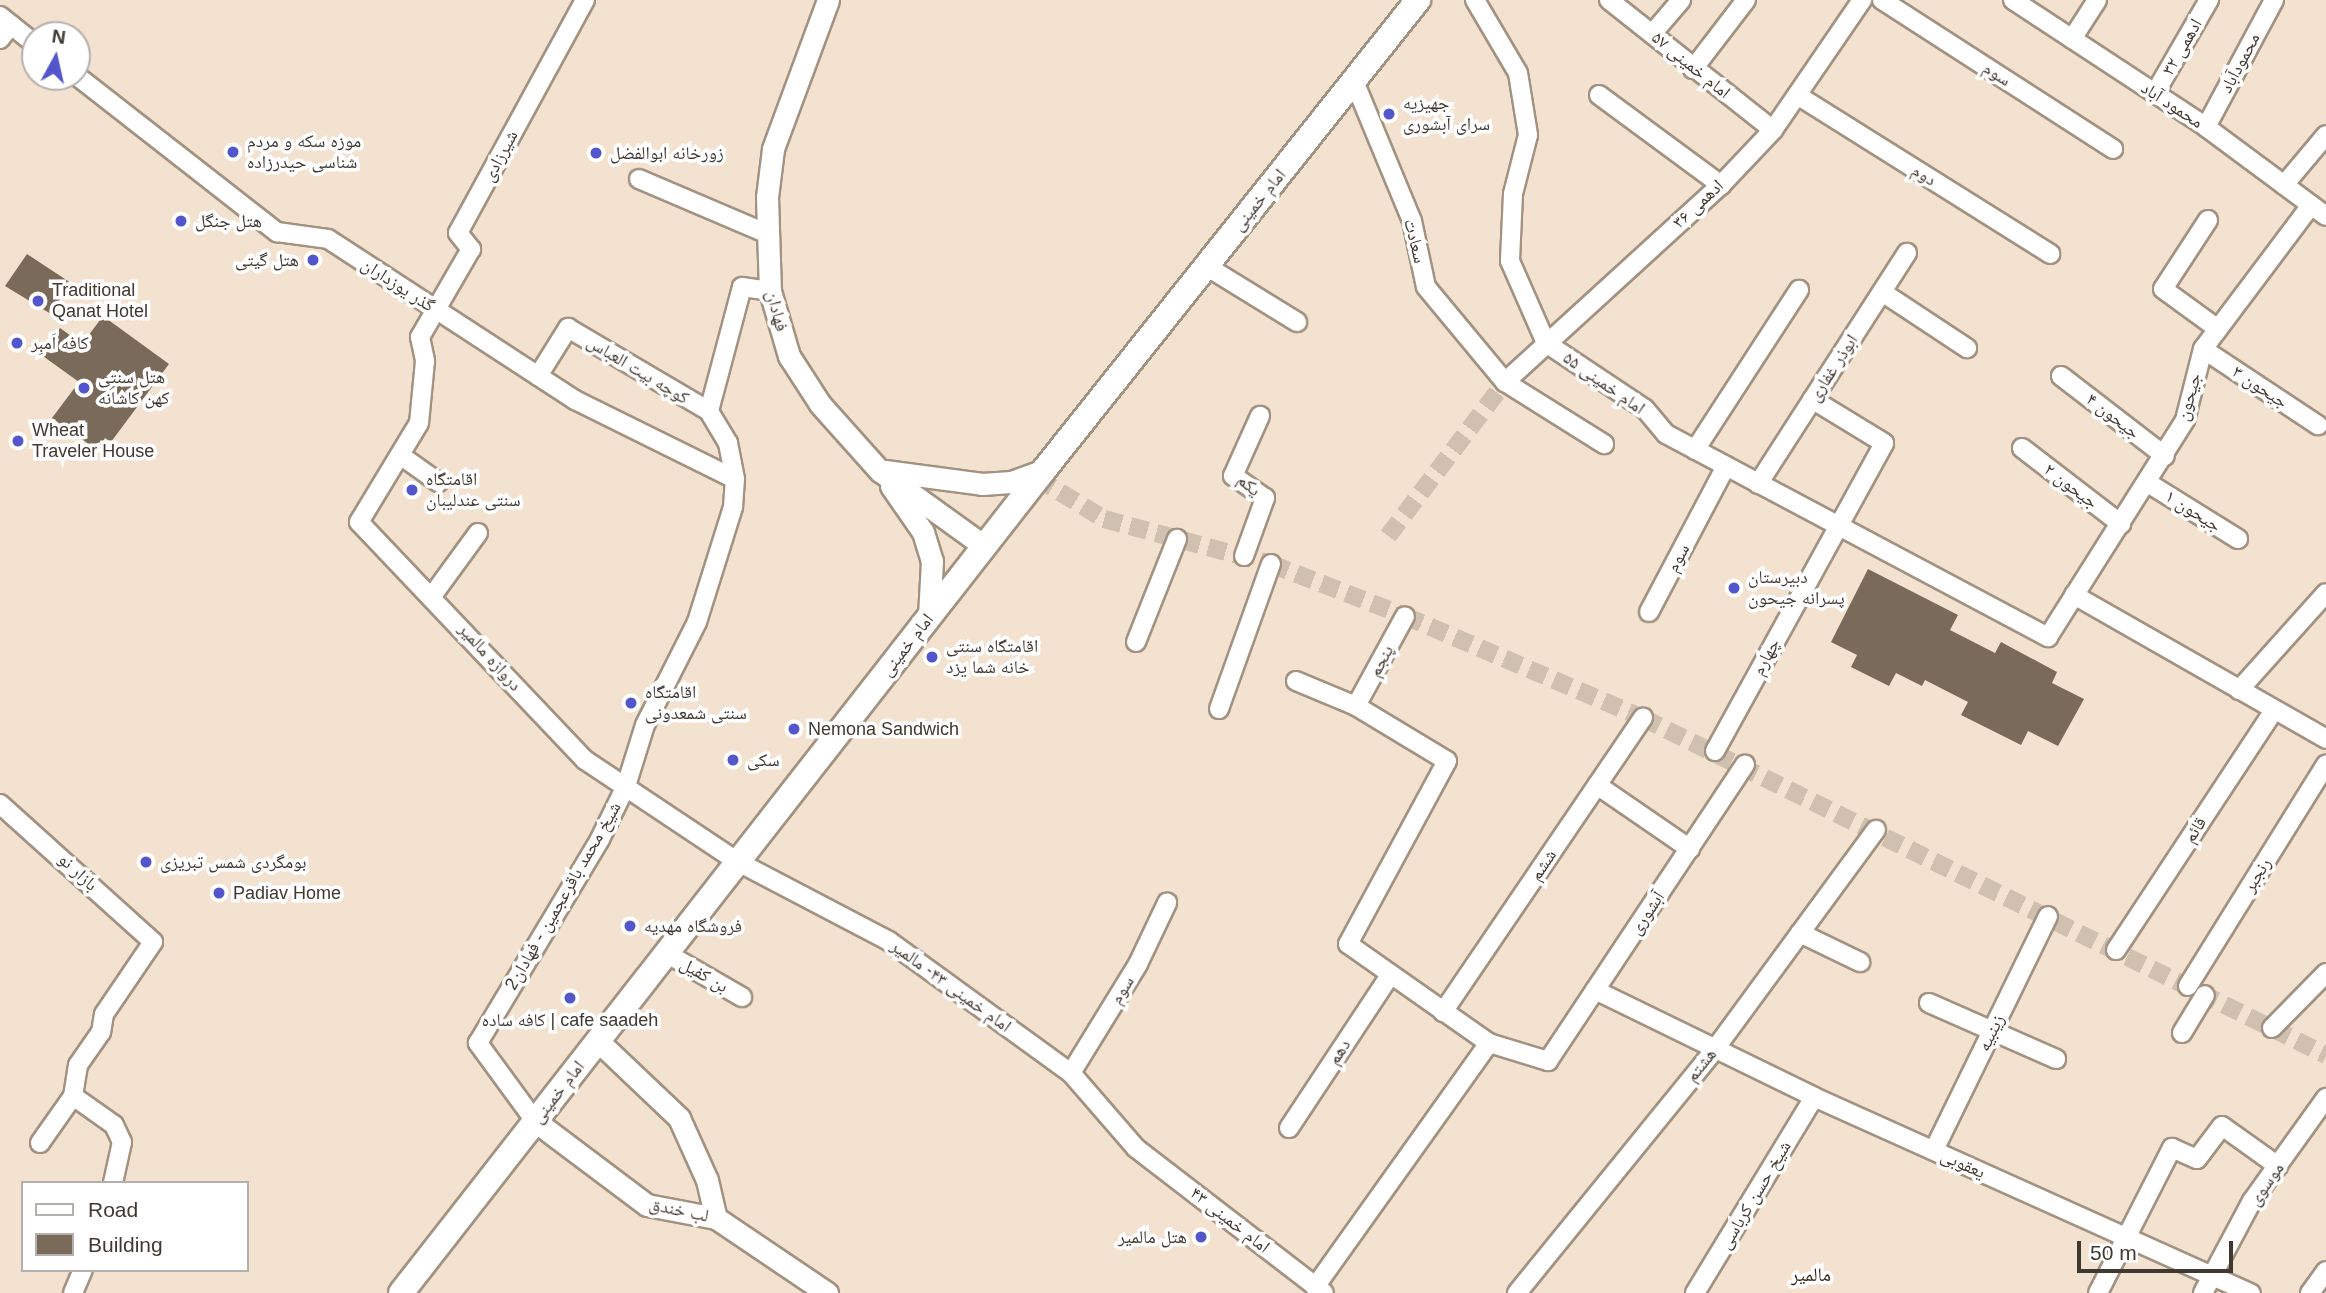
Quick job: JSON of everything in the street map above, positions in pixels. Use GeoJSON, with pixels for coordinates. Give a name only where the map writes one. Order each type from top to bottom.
{"type":"FeatureCollection","features":[{"type":"Feature","properties":{"kind":"main road","name":"امام خمینی"},"geometry":{"type":"LineString","coordinates":[[401,1293],[984,546],[1418,0]]}},
{"type":"Feature","properties":{"kind":"street","name":"شیرزادی"},"geometry":{"type":"LineString","coordinates":[[433,308],[471,249],[458,233],[585,0]]}},
{"type":"Feature","properties":{"kind":"street","name":"فهادان"},"geometry":{"type":"LineString","coordinates":[[828,0],[773,149],[767,197],[770,291],[789,356],[820,404],[880,471],[984,546]]}},
{"type":"Feature","properties":{"kind":"street","name":"امام خمینی ۵۵"},"geometry":{"type":"LineString","coordinates":[[1475,0],[1518,74],[1528,135],[1513,194],[1510,261],[1546,343],[1645,409],[1666,434],[2048,637],[2074,595]]}},
{"type":"Feature","properties":{"kind":"street","name":"امام خمینی ۵۷"},"geometry":{"type":"LineString","coordinates":[[1609,0],[1773,131]]}},
{"type":"Feature","properties":{"kind":"street"},"geometry":{"type":"LineString","coordinates":[[1652,34],[1681,0]]}},
{"type":"Feature","properties":{"kind":"street"},"geometry":{"type":"LineString","coordinates":[[1693,69],[1746,0]]}},
{"type":"Feature","properties":{"kind":"street","name":"ادهمی ۳۶"},"geometry":{"type":"LineString","coordinates":[[1505,382],[1721,185],[1773,131],[1862,0]]}},
{"type":"Feature","properties":{"kind":"street","name":"سوم"},"geometry":{"type":"LineString","coordinates":[[1882,0],[2113,149]]}},
{"type":"Feature","properties":{"kind":"street","name":"محمود آباد"},"geometry":{"type":"LineString","coordinates":[[2013,0],[2206,127],[2326,216]]}},
{"type":"Feature","properties":{"kind":"street"},"geometry":{"type":"LineString","coordinates":[[2072,39],[2097,0]]}},
{"type":"Feature","properties":{"kind":"street","name":"ادهمی ۳۲"},"geometry":{"type":"LineString","coordinates":[[2155,93],[2209,0]]}},
{"type":"Feature","properties":{"kind":"street","name":"محمودآباد"},"geometry":{"type":"LineString","coordinates":[[2206,127],[2274,0]]}},
{"type":"Feature","properties":{"kind":"street"},"geometry":{"type":"LineString","coordinates":[[4,27],[21,36]]}},
{"type":"Feature","properties":{"kind":"street","name":"سعادت"},"geometry":{"type":"LineString","coordinates":[[1353,81],[1412,222],[1426,287],[1505,382],[1604,444]]}},
{"type":"Feature","properties":{"kind":"street","name":"گذر يوزداران"},"geometry":{"type":"LineString","coordinates":[[91,87],[277,232],[328,239],[575,400],[735,479]]}},
{"type":"Feature","properties":{"kind":"street"},"geometry":{"type":"LineString","coordinates":[[1599,95],[1721,185]]}},
{"type":"Feature","properties":{"kind":"street","name":"دوم"},"geometry":{"type":"LineString","coordinates":[[1797,95],[2050,254]]}},
{"type":"Feature","properties":{"kind":"street"},"geometry":{"type":"LineString","coordinates":[[2284,185],[2326,135]]}},
{"type":"Feature","properties":{"kind":"street"},"geometry":{"type":"LineString","coordinates":[[639,179],[768,234]]}},
{"type":"Feature","properties":{"kind":"street","name":"جیحون"},"geometry":{"type":"LineString","coordinates":[[2074,595],[2148,483],[2185,420],[2203,349],[2311,205]]}},
{"type":"Feature","properties":{"kind":"street"},"geometry":{"type":"LineString","coordinates":[[2208,220],[2164,289],[2218,329]]}},
{"type":"Feature","properties":{"kind":"street","name":"ابوذر غفاری"},"geometry":{"type":"LineString","coordinates":[[1758,484],[1907,253]]}},
{"type":"Feature","properties":{"kind":"street"},"geometry":{"type":"LineString","coordinates":[[1206,266],[1297,322]]}},
{"type":"Feature","properties":{"kind":"street"},"geometry":{"type":"LineString","coordinates":[[709,411],[742,286],[770,291]]}},
{"type":"Feature","properties":{"kind":"street"},"geometry":{"type":"LineString","coordinates":[[1695,450],[1799,290]]}},
{"type":"Feature","properties":{"kind":"street"},"geometry":{"type":"LineString","coordinates":[[1882,292],[1967,348]]}},
{"type":"Feature","properties":{"kind":"street"},"geometry":{"type":"LineString","coordinates":[[433,308],[420,337],[425,361],[419,423],[400,455],[438,482]]}},
{"type":"Feature","properties":{"kind":"street","name":"کوچه بيت العباس"},"geometry":{"type":"LineString","coordinates":[[538,376],[568,328],[709,411]]}},
{"type":"Feature","properties":{"kind":"street","name":"جیحون ۳"},"geometry":{"type":"LineString","coordinates":[[2203,349],[2318,425]]}},
{"type":"Feature","properties":{"kind":"street","name":"جیحون ۴"},"geometry":{"type":"LineString","coordinates":[[2061,376],[2165,456]]}},
{"type":"Feature","properties":{"kind":"street"},"geometry":{"type":"LineString","coordinates":[[1812,399],[1884,443],[1837,526]]}},
{"type":"Feature","properties":{"kind":"street","name":"شیخ محمد باقرعجمین - فهادان2"},"geometry":{"type":"LineString","coordinates":[[535,1121],[478,1043],[600,839],[626,786],[645,725],[697,622],[733,507],[735,479],[728,443],[709,411]]}},
{"type":"Feature","properties":{"kind":"street","name":"یکم"},"geometry":{"type":"LineString","coordinates":[[1244,556],[1265,498],[1233,477],[1260,416]]}},
{"type":"Feature","properties":{"kind":"street","name":"جیحون ۲"},"geometry":{"type":"LineString","coordinates":[[2022,448],[2121,524]]}},
{"type":"Feature","properties":{"kind":"street","name":"دروازه مالمیر"},"geometry":{"type":"LineString","coordinates":[[400,455],[359,523],[432,596],[585,760],[738,862]]}},
{"type":"Feature","properties":{"kind":"street","name":"سوم"},"geometry":{"type":"LineString","coordinates":[[1649,612],[1726,466]]}},
{"type":"Feature","properties":{"kind":"street"},"geometry":{"type":"LineString","coordinates":[[880,471],[982,484],[1011,482],[1044,470]]}},
{"type":"Feature","properties":{"kind":"street"},"geometry":{"type":"LineString","coordinates":[[880,471],[923,532],[932,561],[929,616]]}},
{"type":"Feature","properties":{"kind":"street","name":"جیحون ۱"},"geometry":{"type":"LineString","coordinates":[[2148,483],[2238,539]]}},
{"type":"Feature","properties":{"kind":"street","name":"چهارم"},"geometry":{"type":"LineString","coordinates":[[1715,751],[1837,526]]}},
{"type":"Feature","properties":{"kind":"street"},"geometry":{"type":"LineString","coordinates":[[432,596],[478,533]]}},
{"type":"Feature","properties":{"kind":"street"},"geometry":{"type":"LineString","coordinates":[[1136,642],[1177,539]]}},
{"type":"Feature","properties":{"kind":"street"},"geometry":{"type":"LineString","coordinates":[[1219,709],[1270,564]]}},
{"type":"Feature","properties":{"kind":"street"},"geometry":{"type":"LineString","coordinates":[[2074,595],[2326,739]]}},
{"type":"Feature","properties":{"kind":"street"},"geometry":{"type":"LineString","coordinates":[[2239,691],[2324,598]]}},
{"type":"Feature","properties":{"kind":"street","name":"پنجم"},"geometry":{"type":"LineString","coordinates":[[1356,706],[1405,616]]}},
{"type":"Feature","properties":{"kind":"street"},"geometry":{"type":"LineString","coordinates":[[1296,681],[1356,706],[1447,761],[1348,944],[1389,977],[1489,1044],[1320,1290]]}},
{"type":"Feature","properties":{"kind":"street","name":"قائم"},"geometry":{"type":"LineString","coordinates":[[2116,950],[2274,710]]}},
{"type":"Feature","properties":{"kind":"street","name":"ششم"},"geometry":{"type":"LineString","coordinates":[[1443,1012],[1643,718]]}},
{"type":"Feature","properties":{"kind":"street","name":"رنجبر"},"geometry":{"type":"LineString","coordinates":[[2188,986],[2326,764]]}},
{"type":"Feature","properties":{"kind":"street","name":"آبشوری"},"geometry":{"type":"LineString","coordinates":[[1489,1044],[1548,1061],[1745,765]]}},
{"type":"Feature","properties":{"kind":"street"},"geometry":{"type":"LineString","coordinates":[[1597,785],[1690,849]]}},
{"type":"Feature","properties":{"kind":"street","name":"بازار نو"},"geometry":{"type":"LineString","coordinates":[[0,804],[153,942],[104,1014],[101,1032],[78,1065],[73,1096]]}},
{"type":"Feature","properties":{"kind":"street","name":"هشتم"},"geometry":{"type":"LineString","coordinates":[[1517,1293],[1715,1049],[1876,830]]}},
{"type":"Feature","properties":{"kind":"street","name":"امام خمینی ۴۳- مالمیر"},"geometry":{"type":"LineString","coordinates":[[738,862],[889,941],[1071,1073],[1136,1148]]}},
{"type":"Feature","properties":{"kind":"street","name":"سوم"},"geometry":{"type":"LineString","coordinates":[[1071,1073],[1138,964],[1167,903]]}},
{"type":"Feature","properties":{"kind":"street","name":"زینبیه"},"geometry":{"type":"LineString","coordinates":[[1934,1150],[2048,916]]}},
{"type":"Feature","properties":{"kind":"street"},"geometry":{"type":"LineString","coordinates":[[1800,933],[1860,962]]}},
{"type":"Feature","properties":{"kind":"street","name":"بن کفیل"},"geometry":{"type":"LineString","coordinates":[[666,953],[742,997]]}},
{"type":"Feature","properties":{"kind":"street"},"geometry":{"type":"LineString","coordinates":[[2272,1028],[2326,973]]}},
{"type":"Feature","properties":{"kind":"street","name":"دهم"},"geometry":{"type":"LineString","coordinates":[[1289,1128],[1389,977]]}},
{"type":"Feature","properties":{"kind":"street","name":"یعقوبی"},"geometry":{"type":"LineString","coordinates":[[1595,990],[1814,1097],[2251,1293]]}},
{"type":"Feature","properties":{"kind":"street"},"geometry":{"type":"LineString","coordinates":[[2182,1033],[2205,995]]}},
{"type":"Feature","properties":{"kind":"street"},"geometry":{"type":"LineString","coordinates":[[1929,1003],[2056,1059]]}},
{"type":"Feature","properties":{"kind":"street"},"geometry":{"type":"LineString","coordinates":[[598,1041],[679,1118],[707,1180],[716,1218]]}},
{"type":"Feature","properties":{"kind":"street"},"geometry":{"type":"LineString","coordinates":[[40,1143],[73,1096],[114,1125],[122,1142],[113,1181]]}},
{"type":"Feature","properties":{"kind":"street","name":"شیخ حسن کرباسی"},"geometry":{"type":"LineString","coordinates":[[1695,1293],[1814,1097]]}},
{"type":"Feature","properties":{"kind":"street","name":"موسوی"},"geometry":{"type":"LineString","coordinates":[[2203,1293],[2252,1201],[2326,1098]]}},
{"type":"Feature","properties":{"kind":"street","name":"لب خندق"},"geometry":{"type":"LineString","coordinates":[[535,1121],[646,1205],[716,1218],[827,1293]]}},
{"type":"Feature","properties":{"kind":"street"},"geometry":{"type":"LineString","coordinates":[[2098,1293],[2129,1238],[2172,1148],[2197,1158],[2222,1126],[2278,1166]]}},
{"type":"Feature","properties":{"kind":"street","name":"امام خمینی ۴۳"},"geometry":{"type":"LineString","coordinates":[[1136,1148],[1320,1290]]}},
{"type":"Feature","properties":{"kind":"street"},"geometry":{"type":"LineString","coordinates":[[2310,1293],[2326,1271]]}},
{"type":"Feature","properties":{"kind":"street"},"geometry":{"type":"LineString","coordinates":[[73,1293],[82,1272]]}},
{"type":"Feature","properties":{"kind":"building"},"geometry":{"type":"Polygon","coordinates":[[[27,254],[71,283],[51,314],[5,286],[27,254]]]}},
{"type":"Feature","properties":{"kind":"building","name":"هتل سنتی کهن کاشانه"},"geometry":{"type":"Polygon","coordinates":[[[103,316],[169,364],[111,442],[105,438],[97,450],[52,418],[79,382],[40,354],[60,328],[82,344],[103,316]]]}},
{"type":"Feature","properties":{"kind":"building"},"geometry":{"type":"Polygon","coordinates":[[[1868,569],[1958,615],[1950,630],[1995,653],[2001,642],[2057,672],[2052,683],[2084,699],[2058,746],[2028,731],[2021,745],[1961,715],[1968,702],[1925,680],[1922,686],[1896,673],[1889,686],[1851,667],[1857,655],[1831,642],[1868,569]]]}},
{"type":"Feature","properties":{"kind":"tunnel"},"geometry":{"type":"LineString","coordinates":[[1388,536],[1505,382]]}},
{"type":"Feature","properties":{"kind":"tunnel"},"geometry":{"type":"LineString","coordinates":[[1037,478],[1104,519],[1271,564],[1405,616],[1643,718],[2326,1055]]}},
{"type":"Feature","properties":{"kind":"place","name":"جهیزیه سرای آبشوری"},"geometry":{"type":"Point","coordinates":[1389,114]}},
{"type":"Feature","properties":{"kind":"place","name":"موزه سکه و مردم شناسی حیدرزاده"},"geometry":{"type":"Point","coordinates":[233,152]}},
{"type":"Feature","properties":{"kind":"place","name":"زورخانه ابوالفضل"},"geometry":{"type":"Point","coordinates":[596,153]}},
{"type":"Feature","properties":{"kind":"place","name":"هتل جنگل"},"geometry":{"type":"Point","coordinates":[181,221]}},
{"type":"Feature","properties":{"kind":"place","name":"هتل گیتی"},"geometry":{"type":"Point","coordinates":[313,260]}},
{"type":"Feature","properties":{"kind":"place","name":"Traditional Qanat Hotel"},"geometry":{"type":"Point","coordinates":[38,301]}},
{"type":"Feature","properties":{"kind":"place","name":"کافه اَمبِر"},"geometry":{"type":"Point","coordinates":[17,343]}},
{"type":"Feature","properties":{"kind":"place","name":"هتل سنتی کهن کاشانه"},"geometry":{"type":"Point","coordinates":[84,388]}},
{"type":"Feature","properties":{"kind":"place","name":"Wheat Traveler House"},"geometry":{"type":"Point","coordinates":[18,441]}},
{"type":"Feature","properties":{"kind":"place","name":"اقامتگاه سنتی عندلیبان"},"geometry":{"type":"Point","coordinates":[412,490]}},
{"type":"Feature","properties":{"kind":"place","name":"دبیرستان پسرانه جیحون"},"geometry":{"type":"Point","coordinates":[1734,588]}},
{"type":"Feature","properties":{"kind":"place","name":"اقامتگاه سنتی خانه شما یزد"},"geometry":{"type":"Point","coordinates":[932,657]}},
{"type":"Feature","properties":{"kind":"place","name":"اقامتگاه سنتی شمعدونی"},"geometry":{"type":"Point","coordinates":[631,703]}},
{"type":"Feature","properties":{"kind":"place","name":"Nemona Sandwich"},"geometry":{"type":"Point","coordinates":[794,729]}},
{"type":"Feature","properties":{"kind":"place","name":"سکی"},"geometry":{"type":"Point","coordinates":[733,760]}},
{"type":"Feature","properties":{"kind":"place","name":"بومگردی شمس تبریزی"},"geometry":{"type":"Point","coordinates":[146,862]}},
{"type":"Feature","properties":{"kind":"place","name":"Padiav Home"},"geometry":{"type":"Point","coordinates":[219,893]}},
{"type":"Feature","properties":{"kind":"place","name":"فروشگاه مهدیه"},"geometry":{"type":"Point","coordinates":[630,926]}},
{"type":"Feature","properties":{"kind":"place","name":"کافه ساده | cafe saadeh"},"geometry":{"type":"Point","coordinates":[570,998]}},
{"type":"Feature","properties":{"kind":"place","name":"هتل مالمير"},"geometry":{"type":"Point","coordinates":[1201,1237]}},
{"type":"Feature","properties":{"kind":"district","name":"مالمیر"},"geometry":{"type":"Point","coordinates":[1811,1275]}}]}
